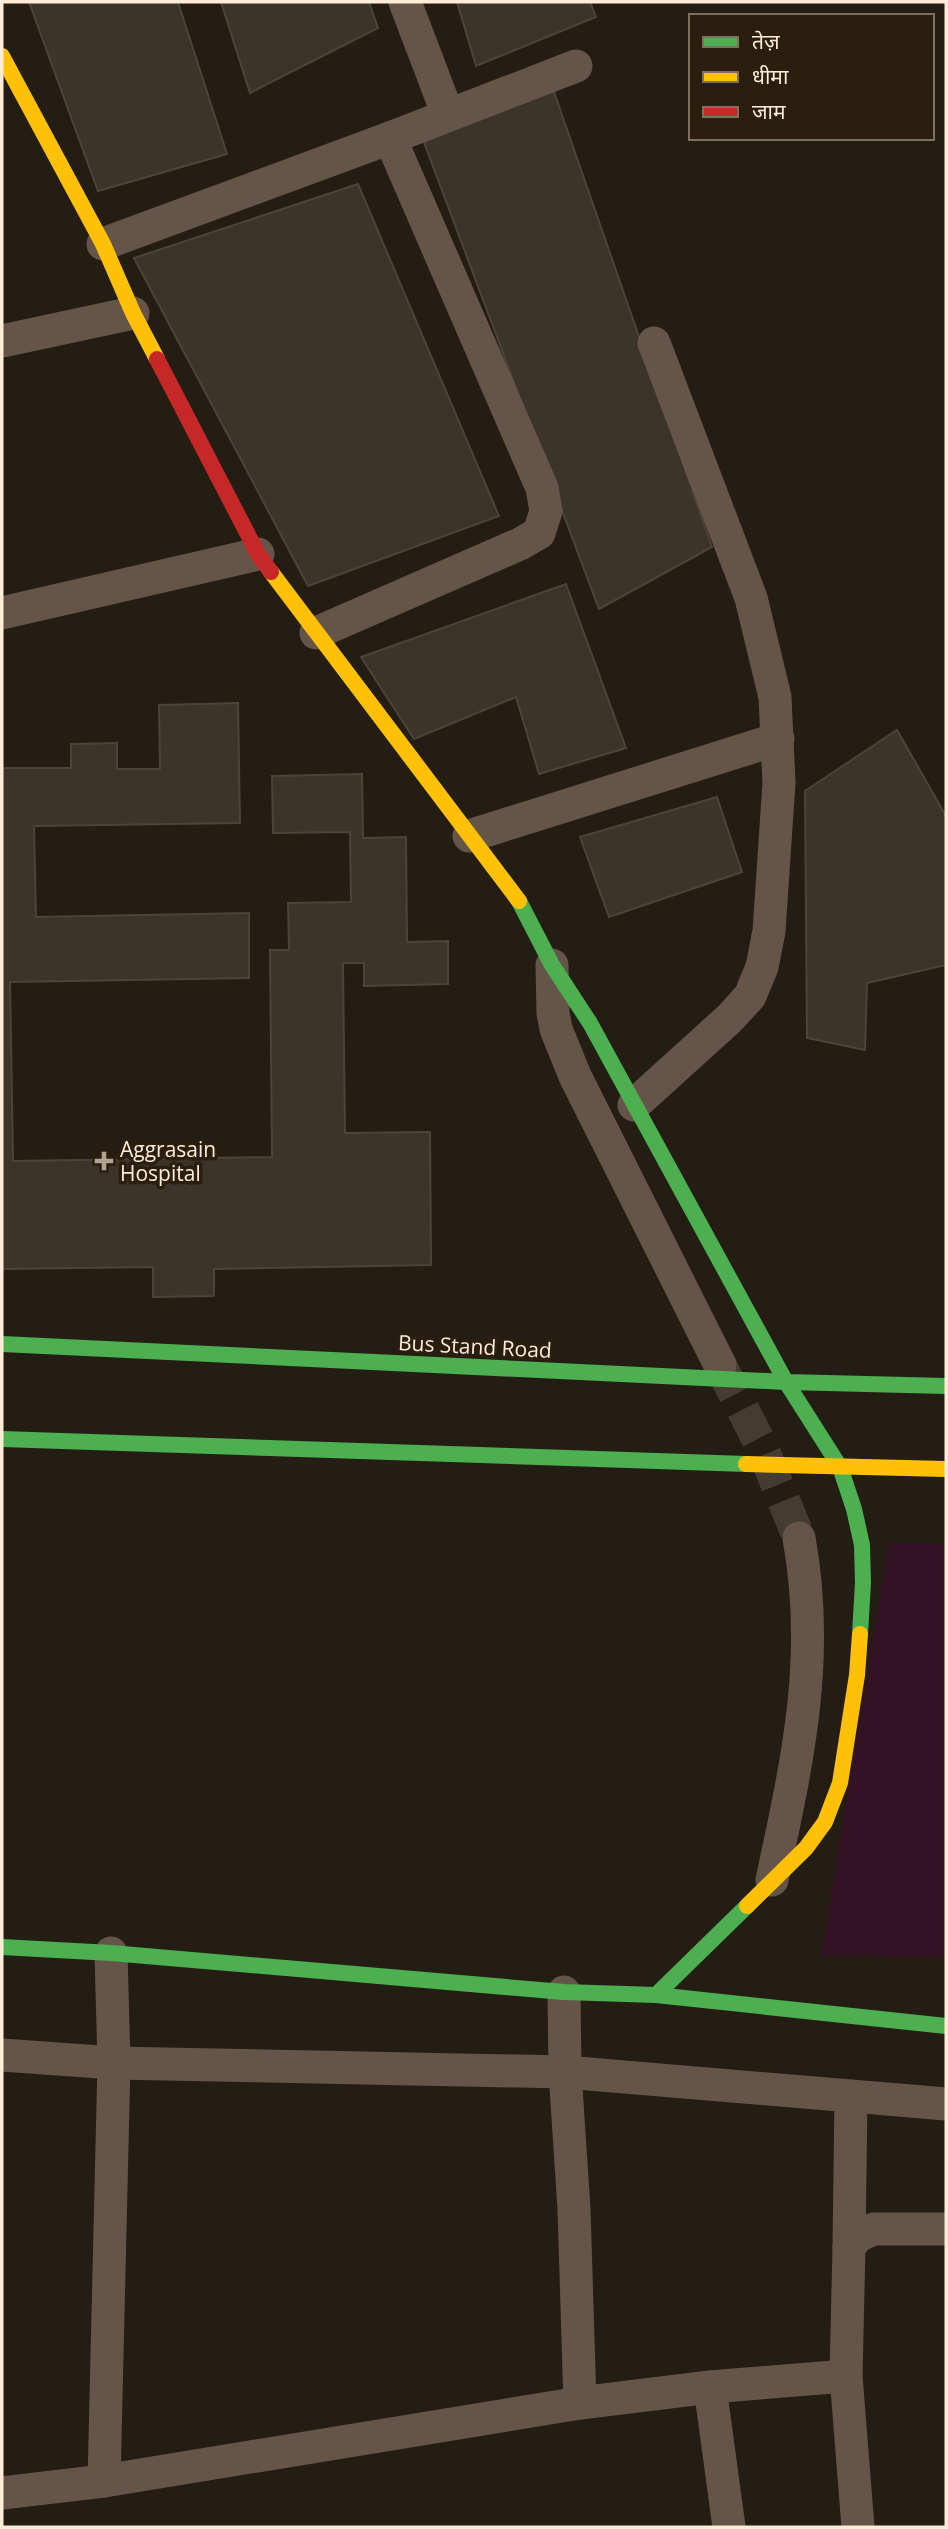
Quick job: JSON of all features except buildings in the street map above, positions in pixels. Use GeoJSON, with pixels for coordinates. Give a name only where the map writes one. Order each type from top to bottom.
{"type":"FeatureCollection","features":[{"type":"Feature","properties":{"kind":"street"},"geometry":{"type":"LineString","coordinates":[[405,2],[447,114]]}},
{"type":"Feature","properties":{"kind":"street"},"geometry":{"type":"LineString","coordinates":[[2,56],[103,244],[133,313],[258,554],[521,904],[552,965],[590,1023],[786,1382],[840,1466],[862,1545],[863,1583],[857,1675],[841,1783],[825,1822],[806,1848],[656,1995]]}},
{"type":"Feature","properties":{"kind":"street"},"geometry":{"type":"LineString","coordinates":[[103,244],[576,66]]}},
{"type":"Feature","properties":{"kind":"street"},"geometry":{"type":"LineString","coordinates":[[316,633],[520,544],[539,533],[546,511],[542,488],[390,138]]}},
{"type":"Feature","properties":{"kind":"street"},"geometry":{"type":"LineString","coordinates":[[2,341],[133,313]]}},
{"type":"Feature","properties":{"kind":"street"},"geometry":{"type":"LineString","coordinates":[[634,1105],[730,1018],[750,996],[762,967],[770,917],[779,783],[775,696],[751,598],[654,343]]}},
{"type":"Feature","properties":{"kind":"street"},"geometry":{"type":"LineString","coordinates":[[2,613],[258,554]]}},
{"type":"Feature","properties":{"kind":"street"},"geometry":{"type":"LineString","coordinates":[[470,836],[778,739]]}},
{"type":"Feature","properties":{"kind":"street"},"geometry":{"type":"LineString","coordinates":[[552,965],[556,1029],[571,1066],[720,1365]]}},
{"type":"Feature","properties":{"kind":"street","name":"Bus Stand Road"},"geometry":{"type":"LineString","coordinates":[[2,1344],[786,1382],[946,1386]]}},
{"type":"Feature","properties":{"kind":"street"},"geometry":{"type":"LineString","coordinates":[[2,1439],[946,1469]]}},
{"type":"Feature","properties":{"kind":"street"},"geometry":{"type":"LineString","coordinates":[[772,1880],[799,1757],[805,1702],[808,1650],[806,1579],[799,1538]]}},
{"type":"Feature","properties":{"kind":"street"},"geometry":{"type":"LineString","coordinates":[[2,1947],[564,1992],[656,1995],[946,2026]]}},
{"type":"Feature","properties":{"kind":"street"},"geometry":{"type":"LineString","coordinates":[[104,2482],[114,2063],[111,1954]]}},
{"type":"Feature","properties":{"kind":"street"},"geometry":{"type":"LineString","coordinates":[[564,1992],[565,2072],[574,2209],[580,2403]]}},
{"type":"Feature","properties":{"kind":"street"},"geometry":{"type":"LineString","coordinates":[[2,2056],[114,2063],[565,2072],[946,2104]]}},
{"type":"Feature","properties":{"kind":"street"},"geometry":{"type":"LineString","coordinates":[[851,2096],[846,2376],[858,2527]]}},
{"type":"Feature","properties":{"kind":"street"},"geometry":{"type":"LineString","coordinates":[[849,2247],[858,2236],[874,2229],[946,2230]]}},
{"type":"Feature","properties":{"kind":"street"},"geometry":{"type":"LineString","coordinates":[[2,2493],[104,2482],[580,2403],[710,2387],[846,2376]]}},
{"type":"Feature","properties":{"kind":"street"},"geometry":{"type":"LineString","coordinates":[[710,2387],[729,2527]]}},
{"type":"Feature","properties":{"kind":"shaded area"},"geometry":{"type":"Polygon","coordinates":[[[889,1542],[946,1544],[946,1957],[821,1956],[889,1542]]]}},
{"type":"Feature","properties":{"kind":"tunnel"},"geometry":{"type":"LineString","coordinates":[[720,1365],[761,1445],[799,1538]]}},
{"type":"Feature","properties":{"kind":"traffic: fast"},"geometry":{"type":"LineString","coordinates":[[519,901],[552,965],[590,1023],[786,1382],[840,1467],[862,1545],[860,1634]]}},
{"type":"Feature","properties":{"kind":"traffic: fast"},"geometry":{"type":"LineString","coordinates":[[2,1344],[786,1382],[946,1386]]}},
{"type":"Feature","properties":{"kind":"traffic: fast"},"geometry":{"type":"LineString","coordinates":[[2,1439],[746,1464]]}},
{"type":"Feature","properties":{"kind":"traffic: fast"},"geometry":{"type":"LineString","coordinates":[[656,1995],[747,1906]]}},
{"type":"Feature","properties":{"kind":"traffic: fast"},"geometry":{"type":"LineString","coordinates":[[2,1947],[111,1953],[564,1992],[656,1995],[946,2026]]}},
{"type":"Feature","properties":{"kind":"traffic: slow"},"geometry":{"type":"LineString","coordinates":[[2,56],[103,244],[133,313],[157,359]]}},
{"type":"Feature","properties":{"kind":"traffic: slow"},"geometry":{"type":"LineString","coordinates":[[271,572],[519,901]]}},
{"type":"Feature","properties":{"kind":"traffic: slow"},"geometry":{"type":"LineString","coordinates":[[746,1464],[946,1469]]}},
{"type":"Feature","properties":{"kind":"traffic: slow"},"geometry":{"type":"LineString","coordinates":[[747,1906],[806,1848],[825,1822],[840,1783],[857,1675],[860,1634]]}},
{"type":"Feature","properties":{"kind":"traffic: jam"},"geometry":{"type":"LineString","coordinates":[[157,359],[258,554],[271,572]]}},
{"type":"Feature","properties":{"kind":"place","name":"Aggrasain Hospital"},"geometry":{"type":"Point","coordinates":[104,1161]}}]}
